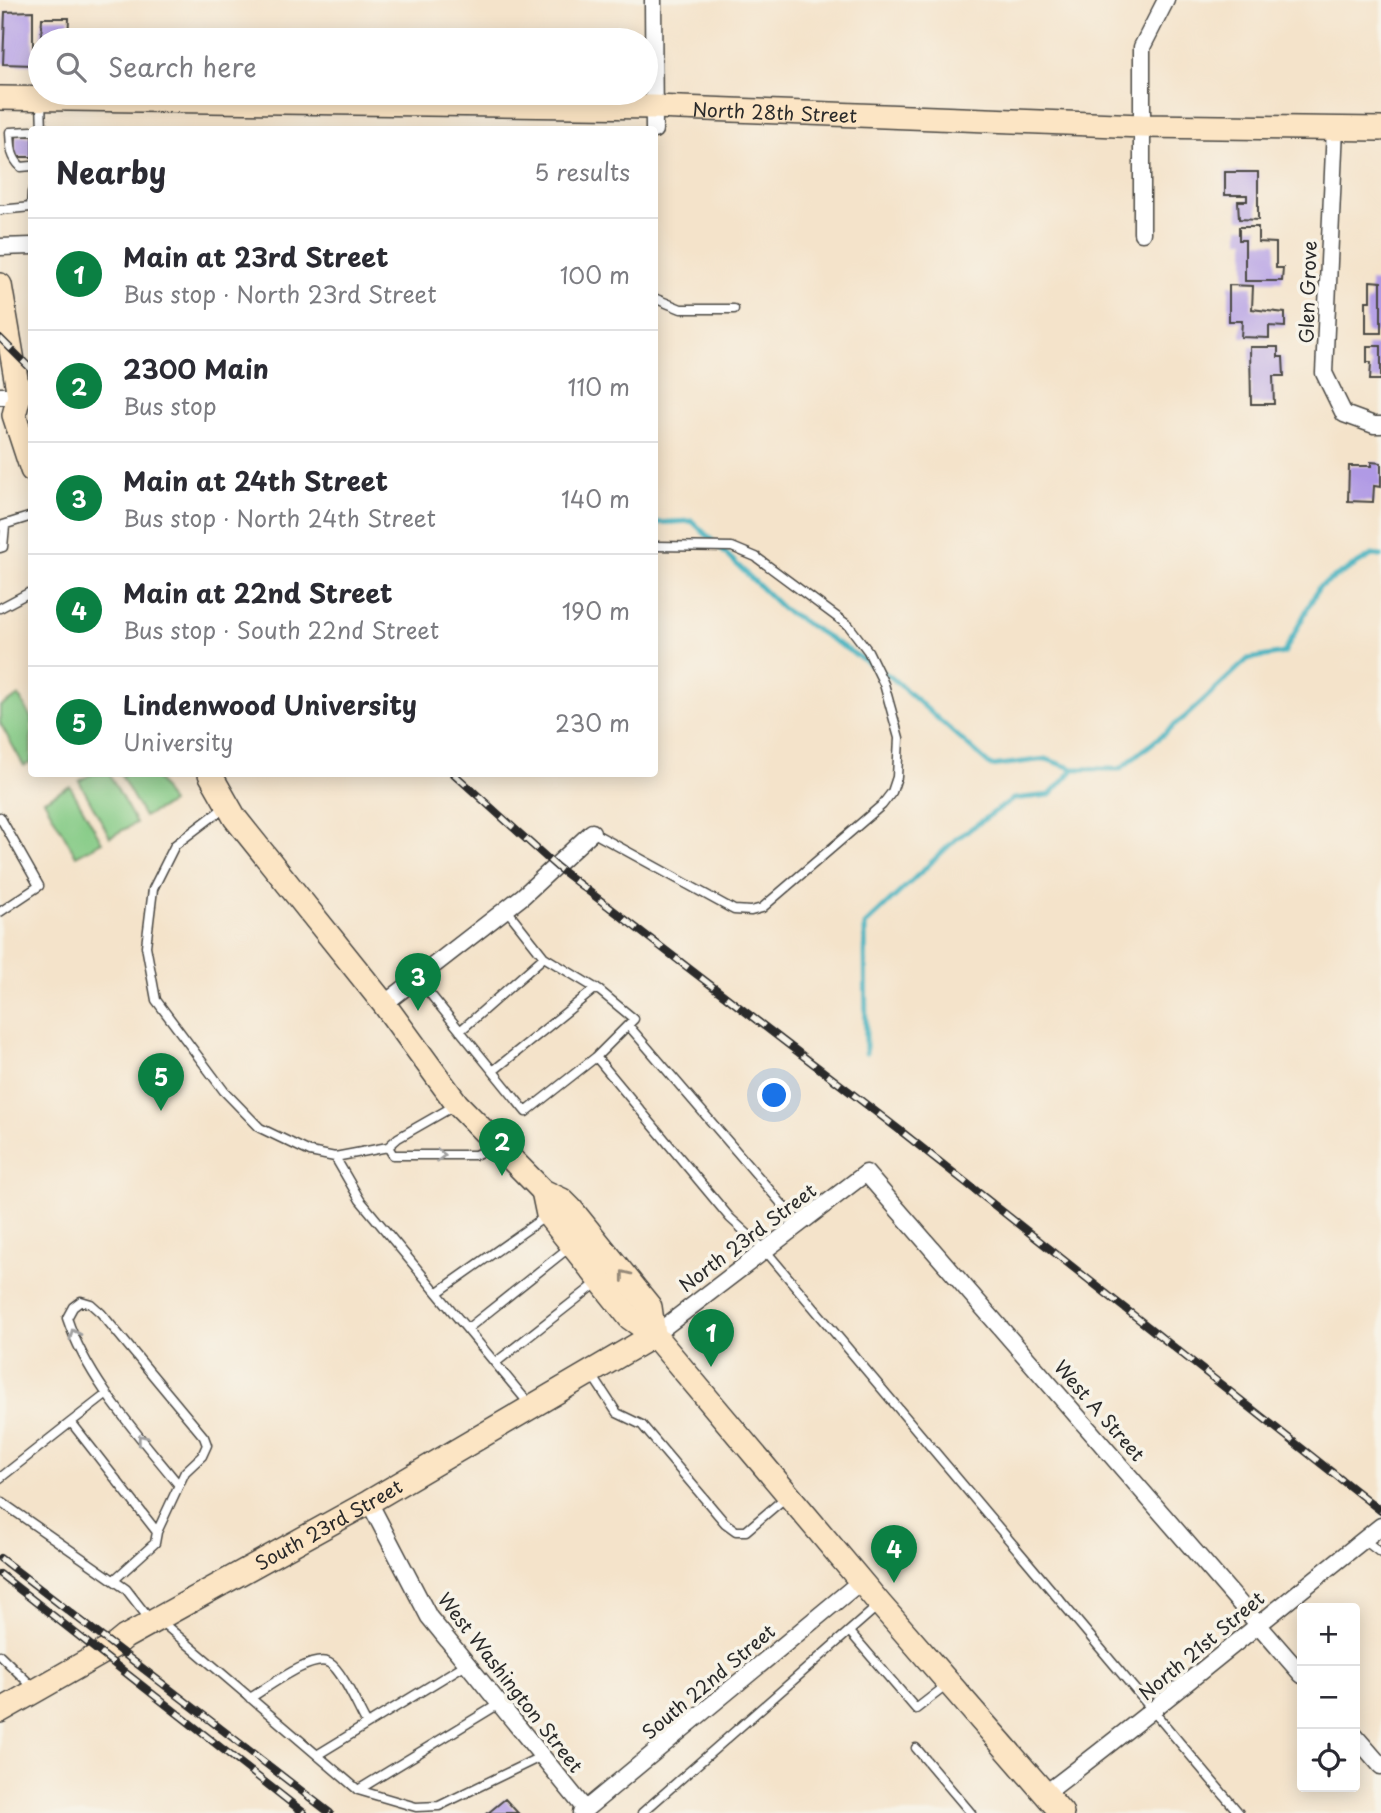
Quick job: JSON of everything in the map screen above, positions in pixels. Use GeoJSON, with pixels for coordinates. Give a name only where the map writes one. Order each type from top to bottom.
{"type":"FeatureCollection","features":[{"type":"Feature","properties":{"kind":"street"},"geometry":{"type":"LineString","coordinates":[[653,0],[653,28]]}},
{"type":"Feature","properties":{"kind":"street"},"geometry":{"type":"LineString","coordinates":[[1142,233],[1142,47],[1166,0]]}},
{"type":"Feature","properties":{"kind":"street","name":"North 28th Street"},"geometry":{"type":"LineString","coordinates":[[0,98],[28,99]]}},
{"type":"Feature","properties":{"kind":"street","name":"North 28th Street"},"geometry":{"type":"LineString","coordinates":[[235,105],[654,118],[1381,129]]}},
{"type":"Feature","properties":{"kind":"street","name":"Glen Grove"},"geometry":{"type":"LineString","coordinates":[[1335,128],[1324,373],[1344,414],[1381,425]]}},
{"type":"Feature","properties":{"kind":"street"},"geometry":{"type":"LineString","coordinates":[[0,247],[28,246]]}},
{"type":"Feature","properties":{"kind":"street"},"geometry":{"type":"LineString","coordinates":[[0,285],[17,400],[14,415],[28,458]]}},
{"type":"Feature","properties":{"kind":"street"},"geometry":{"type":"LineString","coordinates":[[212,777],[235,818],[384,1004],[457,1104],[543,1191],[562,1200],[571,1209],[624,1274],[650,1307],[654,1335]]}},
{"type":"Feature","properties":{"kind":"street"},"geometry":{"type":"LineString","coordinates":[[384,1004],[507,910],[557,867],[592,832]]}},
{"type":"Feature","properties":{"kind":"street","name":"North 23rd Street"},"geometry":{"type":"LineString","coordinates":[[654,1335],[866,1172]]}},
{"type":"Feature","properties":{"kind":"street","name":"West A Street"},"geometry":{"type":"LineString","coordinates":[[866,1172],[1297,1669]]}},
{"type":"Feature","properties":{"kind":"street"},"geometry":{"type":"LineString","coordinates":[[543,1191],[548,1215],[630,1318],[654,1335],[880,1604],[1062,1813]]}},
{"type":"Feature","properties":{"kind":"street","name":"South 23rd Street"},"geometry":{"type":"LineString","coordinates":[[0,1711],[114,1646],[125,1637],[369,1502],[654,1335]]}},
{"type":"Feature","properties":{"kind":"street","name":"West Washington Street"},"geometry":{"type":"LineString","coordinates":[[369,1502],[429,1617],[583,1811]]}},
{"type":"Feature","properties":{"kind":"street","name":"North 21st Street"},"geometry":{"type":"LineString","coordinates":[[1046,1793],[1154,1711],[1381,1526]]}},
{"type":"Feature","properties":{"kind":"street","name":"South 22nd Street"},"geometry":{"type":"LineString","coordinates":[[583,1811],[861,1581]]}},
{"type":"Feature","properties":{"kind":"street"},"geometry":{"type":"LineString","coordinates":[[1360,1742],[1381,1766]]}},
{"type":"Feature","properties":{"kind":"lane"},"geometry":{"type":"LineString","coordinates":[[41,105],[42,126]]}},
{"type":"Feature","properties":{"kind":"lane"},"geometry":{"type":"LineString","coordinates":[[28,131],[10,132],[11,153],[21,167],[28,166]]}},
{"type":"Feature","properties":{"kind":"lane"},"geometry":{"type":"LineString","coordinates":[[0,210],[28,208]]}},
{"type":"Feature","properties":{"kind":"lane"},"geometry":{"type":"LineString","coordinates":[[658,300],[681,309],[734,309]]}},
{"type":"Feature","properties":{"kind":"lane"},"geometry":{"type":"LineString","coordinates":[[0,548],[3,547],[2,526],[28,517]]}},
{"type":"Feature","properties":{"kind":"lane"},"geometry":{"type":"LineString","coordinates":[[592,832],[734,910],[751,911],[762,908],[882,805],[892,792],[897,777],[899,738],[884,684],[868,650],[849,626],[756,557],[732,547],[658,546]]}},
{"type":"Feature","properties":{"kind":"lane"},"geometry":{"type":"LineString","coordinates":[[0,608],[28,594]]}},
{"type":"Feature","properties":{"kind":"lane"},"geometry":{"type":"LineString","coordinates":[[228,805],[175,845],[153,889],[146,946],[156,1000],[224,1091],[260,1128],[310,1152],[335,1157],[388,1147],[398,1138],[457,1104]]}},
{"type":"Feature","properties":{"kind":"lane"},"geometry":{"type":"LineString","coordinates":[[0,817],[39,886],[0,912]]}},
{"type":"Feature","properties":{"kind":"lane"},"geometry":{"type":"LineString","coordinates":[[418,979],[526,1112],[596,1057],[634,1019],[596,988],[544,957],[507,910]]}},
{"type":"Feature","properties":{"kind":"lane"},"geometry":{"type":"LineString","coordinates":[[460,1031],[544,957]]}},
{"type":"Feature","properties":{"kind":"lane"},"geometry":{"type":"LineString","coordinates":[[493,1071],[596,988]]}},
{"type":"Feature","properties":{"kind":"lane"},"geometry":{"type":"LineString","coordinates":[[628,1025],[799,1224]]}},
{"type":"Feature","properties":{"kind":"lane"},"geometry":{"type":"LineString","coordinates":[[596,1057],[730,1218],[765,1250],[1239,1813]]}},
{"type":"Feature","properties":{"kind":"lane"},"geometry":{"type":"LineString","coordinates":[[388,1147],[393,1155],[475,1155],[496,1144]]}},
{"type":"Feature","properties":{"kind":"lane"},"geometry":{"type":"LineString","coordinates":[[335,1157],[360,1200],[531,1407]]}},
{"type":"Feature","properties":{"kind":"lane"},"geometry":{"type":"LineString","coordinates":[[437,1293],[548,1215]]}},
{"type":"Feature","properties":{"kind":"lane"},"geometry":{"type":"LineString","coordinates":[[467,1329],[572,1245]]}},
{"type":"Feature","properties":{"kind":"lane"},"geometry":{"type":"LineString","coordinates":[[495,1363],[601,1280]]}},
{"type":"Feature","properties":{"kind":"lane"},"geometry":{"type":"LineString","coordinates":[[114,1580],[155,1544],[178,1484],[185,1472],[202,1457],[207,1445],[204,1437],[101,1313],[91,1304],[81,1301],[72,1307],[67,1318],[72,1333],[107,1394],[178,1484]]}},
{"type":"Feature","properties":{"kind":"lane"},"geometry":{"type":"LineString","coordinates":[[590,1372],[617,1413],[642,1425],[725,1523],[736,1531],[746,1531],[788,1494]]}},
{"type":"Feature","properties":{"kind":"lane"},"geometry":{"type":"LineString","coordinates":[[0,1478],[107,1394]]}},
{"type":"Feature","properties":{"kind":"lane"},"geometry":{"type":"LineString","coordinates":[[71,1422],[158,1532]]}},
{"type":"Feature","properties":{"kind":"lane"},"geometry":{"type":"LineString","coordinates":[[0,1501],[125,1588],[147,1616]]}},
{"type":"Feature","properties":{"kind":"lane"},"geometry":{"type":"LineString","coordinates":[[1364,1540],[1381,1553]]}},
{"type":"Feature","properties":{"kind":"lane"},"geometry":{"type":"LineString","coordinates":[[642,1813],[880,1604]]}},
{"type":"Feature","properties":{"kind":"lane"},"geometry":{"type":"LineString","coordinates":[[164,1624],[358,1790],[416,1807],[443,1809],[542,1756]]}},
{"type":"Feature","properties":{"kind":"lane"},"geometry":{"type":"LineString","coordinates":[[849,1632],[916,1709],[949,1683]]}},
{"type":"Feature","properties":{"kind":"lane"},"geometry":{"type":"LineString","coordinates":[[0,1655],[36,1690]]}},
{"type":"Feature","properties":{"kind":"lane"},"geometry":{"type":"LineString","coordinates":[[250,1698],[305,1665],[319,1661],[330,1663],[338,1672],[367,1724]]}},
{"type":"Feature","properties":{"kind":"lane"},"geometry":{"type":"LineString","coordinates":[[317,1755],[466,1664]]}},
{"type":"Feature","properties":{"kind":"lane"},"geometry":{"type":"LineString","coordinates":[[0,1672],[11,1665]]}},
{"type":"Feature","properties":{"kind":"lane"},"geometry":{"type":"LineString","coordinates":[[358,1790],[499,1704]]}},
{"type":"Feature","properties":{"kind":"lane"},"geometry":{"type":"LineString","coordinates":[[916,1748],[971,1813]]}},
{"type":"Feature","properties":{"kind":"green space"},"geometry":{"type":"Polygon","coordinates":[[[19,696],[28,712],[28,764],[24,766],[0,723],[0,706],[19,696]]]}},
{"type":"Feature","properties":{"kind":"green space"},"geometry":{"type":"Polygon","coordinates":[[[86,777],[111,777],[136,823],[110,837],[79,781],[86,777]]]}},
{"type":"Feature","properties":{"kind":"green space"},"geometry":{"type":"Polygon","coordinates":[[[122,777],[156,777],[171,803],[144,817],[122,777]]]}},
{"type":"Feature","properties":{"kind":"green space"},"geometry":{"type":"Polygon","coordinates":[[[70,786],[102,842],[76,856],[44,800],[70,786]]]}},
{"type":"Feature","properties":{"kind":"building"},"geometry":{"type":"Polygon","coordinates":[[[33,11],[33,28],[28,28],[28,65],[3,64],[5,12],[33,11]]]}},
{"type":"Feature","properties":{"kind":"building"},"geometry":{"type":"Polygon","coordinates":[[[42,18],[69,18],[69,28],[42,28],[42,18]]]}},
{"type":"Feature","properties":{"kind":"building"},"geometry":{"type":"Polygon","coordinates":[[[16,136],[28,136],[28,157],[15,157],[16,136]]]}},
{"type":"Feature","properties":{"kind":"building"},"geometry":{"type":"Polygon","coordinates":[[[1225,172],[1258,172],[1258,220],[1239,219],[1238,201],[1247,201],[1247,195],[1225,195],[1225,172]]]}},
{"type":"Feature","properties":{"kind":"building"},"geometry":{"type":"Polygon","coordinates":[[[1239,227],[1258,227],[1258,242],[1276,243],[1276,268],[1283,268],[1282,281],[1245,281],[1245,240],[1239,240],[1239,227]]]}},
{"type":"Feature","properties":{"kind":"building"},"geometry":{"type":"Polygon","coordinates":[[[1370,281],[1381,282],[1381,333],[1366,333],[1366,301],[1370,301],[1370,281]]]}},
{"type":"Feature","properties":{"kind":"building"},"geometry":{"type":"Polygon","coordinates":[[[1229,285],[1253,286],[1252,309],[1285,313],[1285,327],[1269,326],[1269,338],[1241,337],[1242,321],[1229,321],[1229,285]]]}},
{"type":"Feature","properties":{"kind":"building"},"geometry":{"type":"Polygon","coordinates":[[[1367,346],[1381,346],[1381,380],[1370,380],[1371,362],[1367,362],[1367,346]]]}},
{"type":"Feature","properties":{"kind":"building"},"geometry":{"type":"Polygon","coordinates":[[[1250,347],[1278,347],[1278,357],[1283,357],[1284,376],[1273,376],[1274,404],[1251,404],[1250,347]]]}},
{"type":"Feature","properties":{"kind":"building"},"geometry":{"type":"Polygon","coordinates":[[[1371,462],[1381,463],[1381,487],[1374,486],[1373,502],[1348,501],[1349,466],[1371,466],[1371,462]]]}},
{"type":"Feature","properties":{"kind":"building"},"geometry":{"type":"Polygon","coordinates":[[[505,1799],[518,1813],[488,1813],[505,1799]]]}},
{"type":"Feature","properties":{"kind":"waterway"},"geometry":{"type":"LineString","coordinates":[[658,523],[692,521],[783,609],[891,677],[991,766],[1046,759],[1074,769]]}},
{"type":"Feature","properties":{"kind":"waterway"},"geometry":{"type":"LineString","coordinates":[[866,1053],[865,925],[956,839],[1013,799],[1050,795],[1074,769],[1120,769],[1185,717],[1248,659],[1284,653],[1319,587],[1372,555],[1381,556]]}},
{"type":"Feature","properties":{"kind":"railway"},"geometry":{"type":"LineString","coordinates":[[0,338],[28,366]]}},
{"type":"Feature","properties":{"kind":"railway"},"geometry":{"type":"LineString","coordinates":[[457,777],[557,867],[902,1132],[1381,1511]]}},
{"type":"Feature","properties":{"kind":"railway"},"geometry":{"type":"LineString","coordinates":[[0,1558],[330,1813]]}},
{"type":"Feature","properties":{"kind":"railway"},"geometry":{"type":"LineString","coordinates":[[0,1574],[304,1813]]}},
{"type":"Feature","properties":{"kind":"place","name":"Main at 24th Street"},"geometry":{"type":"Point","coordinates":[418,1011]}},
{"type":"Feature","properties":{"kind":"place","name":"Lindenwood University"},"geometry":{"type":"Point","coordinates":[161,1111]}},
{"type":"Feature","properties":{"kind":"place","name":"2300 Main"},"geometry":{"type":"Point","coordinates":[502,1176]}},
{"type":"Feature","properties":{"kind":"place","name":"Main at 23rd Street"},"geometry":{"type":"Point","coordinates":[711,1367]}},
{"type":"Feature","properties":{"kind":"place","name":"Main at 22nd Street"},"geometry":{"type":"Point","coordinates":[894,1583]}}]}
